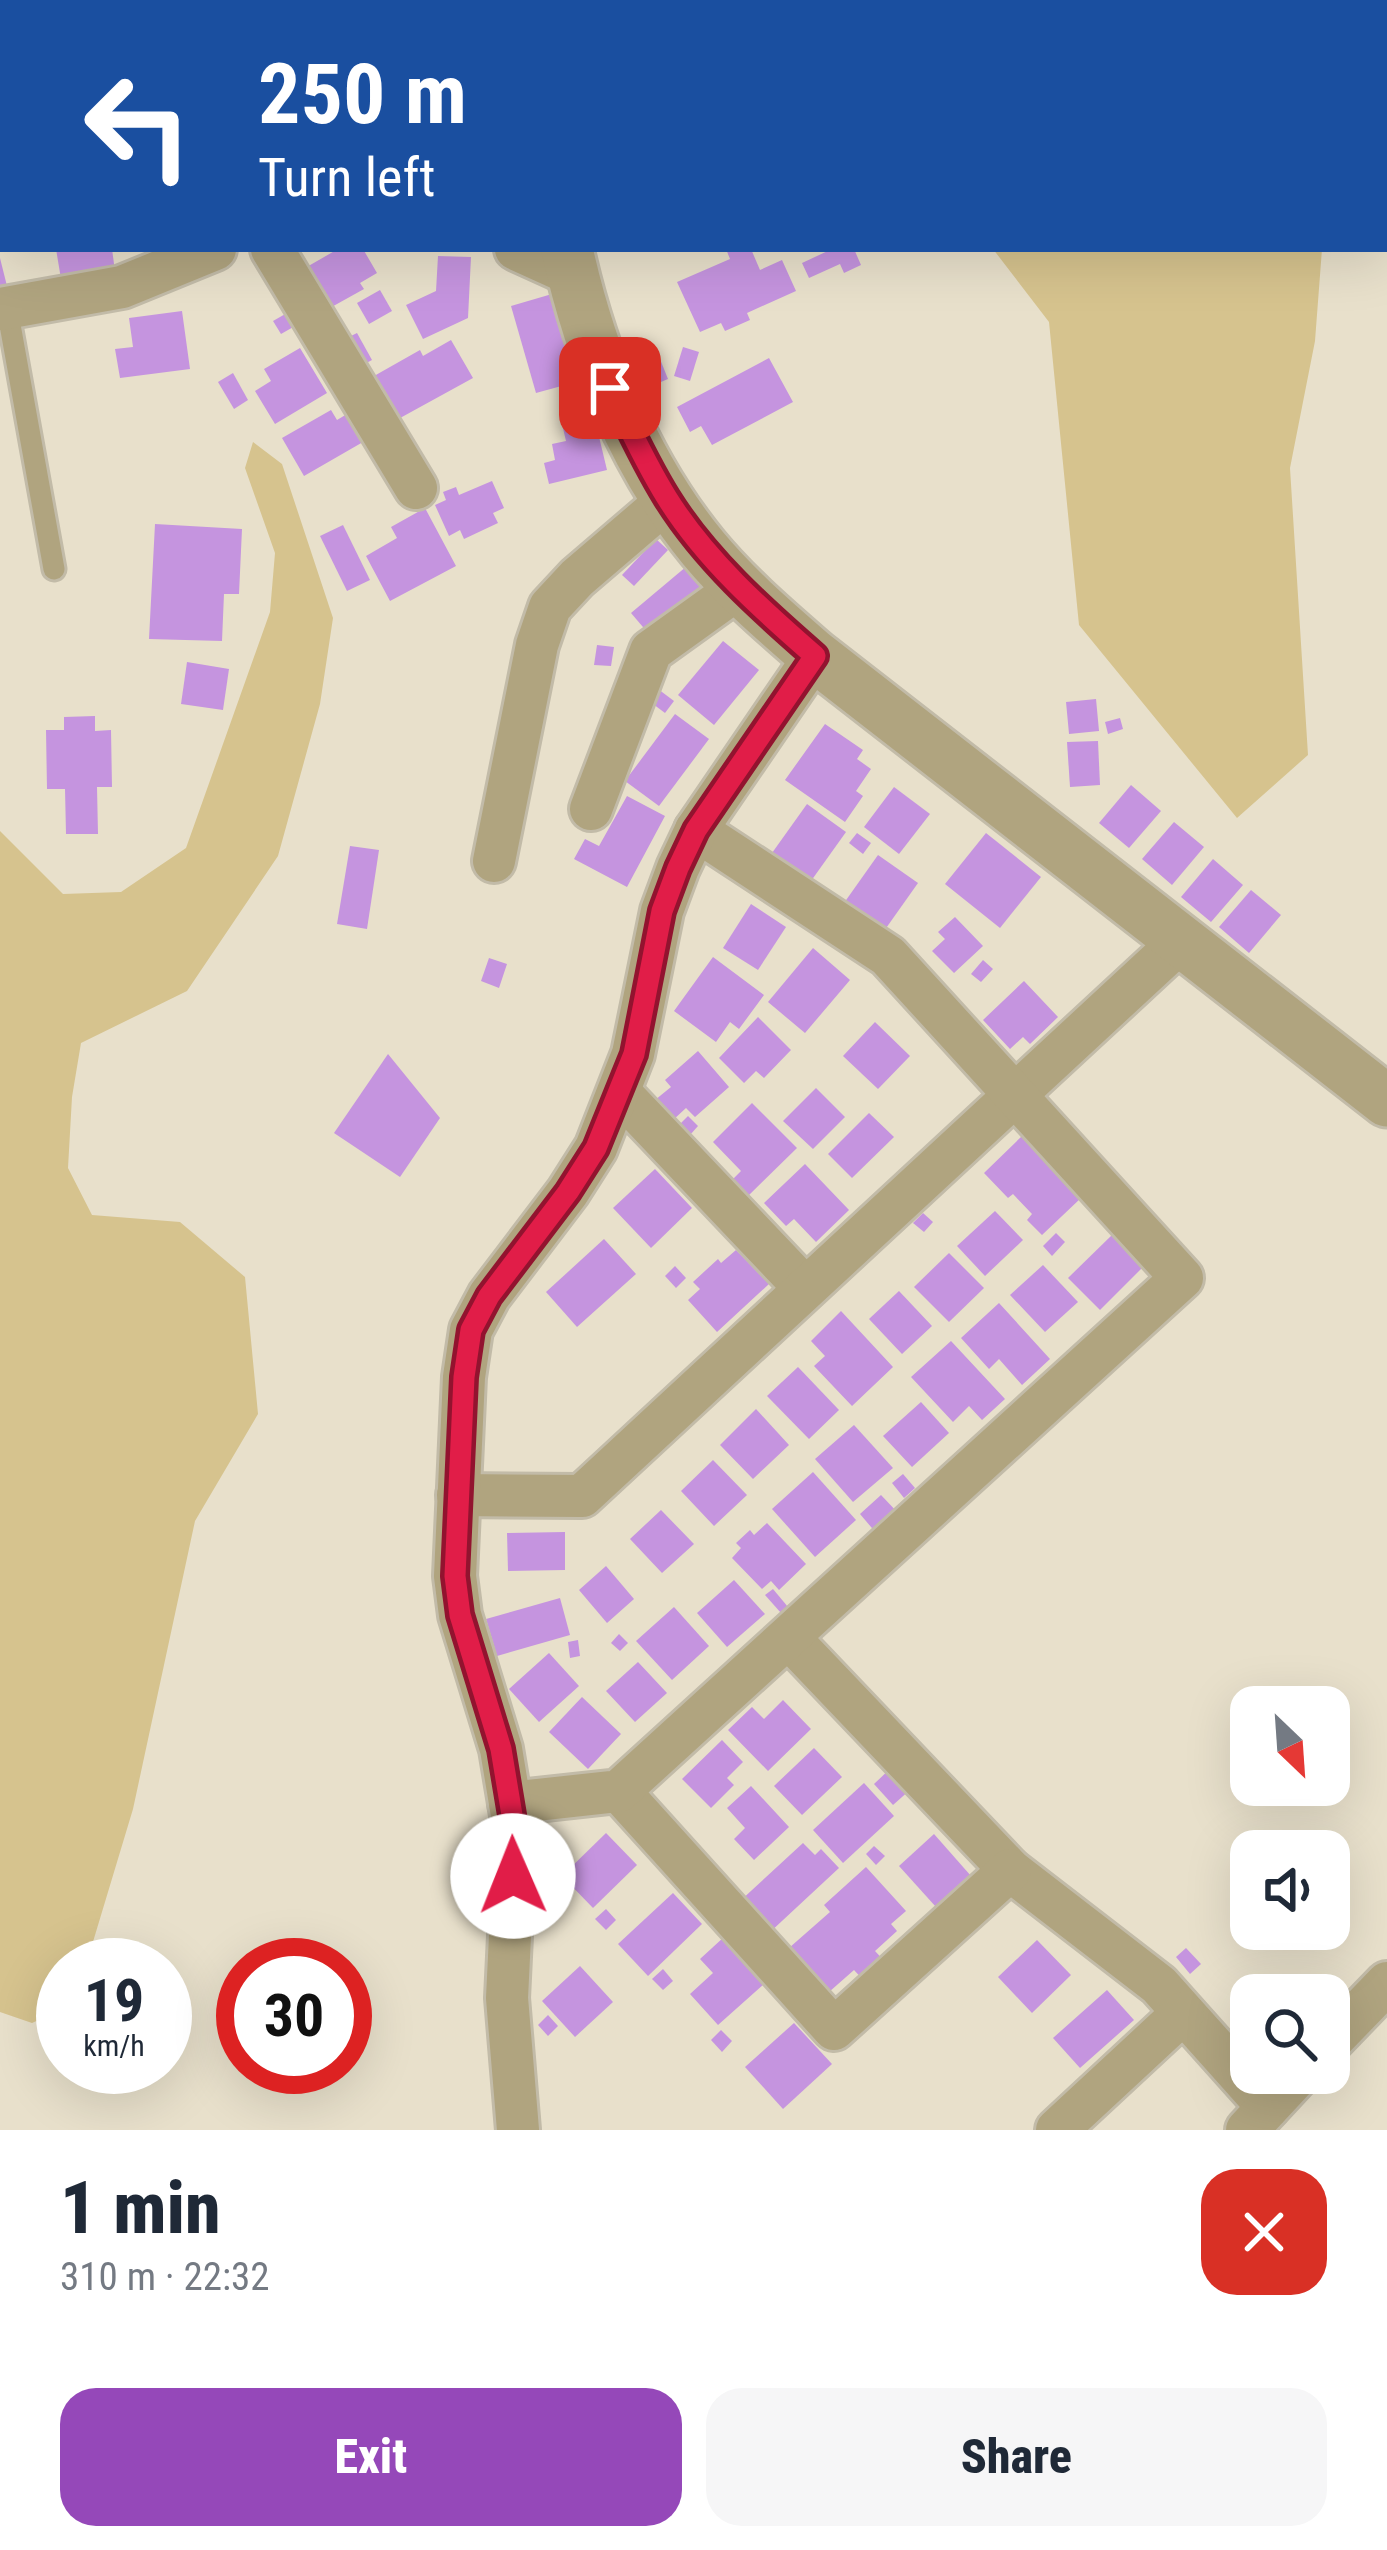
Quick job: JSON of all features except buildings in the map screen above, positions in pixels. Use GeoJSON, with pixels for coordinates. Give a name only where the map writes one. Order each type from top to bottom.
{"type":"FeatureCollection","features":[{"type":"Feature","properties":{"kind":"street"},"geometry":{"type":"LineString","coordinates":[[4,309],[122,286],[207,252]]}},
{"type":"Feature","properties":{"kind":"street"},"geometry":{"type":"LineString","coordinates":[[274,252],[416,488]]}},
{"type":"Feature","properties":{"kind":"street"},"geometry":{"type":"LineString","coordinates":[[528,252],[570,262],[610,388],[668,500],[740,587],[815,656],[1387,1101]]}},
{"type":"Feature","properties":{"kind":"street"},"geometry":{"type":"LineString","coordinates":[[494,861],[537,645],[550,607],[668,500]]}},
{"type":"Feature","properties":{"kind":"street"},"geometry":{"type":"LineString","coordinates":[[591,809],[652,651],[740,587]]}},
{"type":"Feature","properties":{"kind":"street"},"geometry":{"type":"LineString","coordinates":[[518,2130],[507,1998],[515,1833],[501,1749],[460,1615],[455,1576],[464,1377],[471,1330],[489,1296],[596,1148],[634,1054],[662,911],[696,830],[815,656]]}},
{"type":"Feature","properties":{"kind":"street"},"geometry":{"type":"LineString","coordinates":[[510,1803],[619,1792],[1182,1278],[888,956],[696,830]]}},
{"type":"Feature","properties":{"kind":"street"},"geometry":{"type":"LineString","coordinates":[[458,1495],[582,1496],[1181,941]]}},
{"type":"Feature","properties":{"kind":"street"},"geometry":{"type":"LineString","coordinates":[[619,1092],[805,1288]]}},
{"type":"Feature","properties":{"kind":"street"},"geometry":{"type":"LineString","coordinates":[[788,1638],[1010,1870],[1159,1985],[1257,2118],[1280,2094]]}},
{"type":"Feature","properties":{"kind":"street"},"geometry":{"type":"LineString","coordinates":[[619,1792],[834,2029],[1010,1870]]}},
{"type":"Feature","properties":{"kind":"street"},"geometry":{"type":"LineString","coordinates":[[1350,2021],[1387,1983]]}},
{"type":"Feature","properties":{"kind":"street"},"geometry":{"type":"LineString","coordinates":[[1057,2130],[1183,2013]]}},
{"type":"Feature","properties":{"kind":"lane"},"geometry":{"type":"LineString","coordinates":[[4,309],[54,569]]}},
{"type":"Feature","properties":{"kind":"shaded area"},"geometry":{"type":"Polygon","coordinates":[[[995,252],[1322,252],[1315,341],[1290,468],[1308,755],[1237,818],[1079,625],[1049,322],[995,252]]]}},
{"type":"Feature","properties":{"kind":"shaded area"},"geometry":{"type":"Polygon","coordinates":[[[253,442],[282,464],[333,618],[320,704],[278,856],[187,991],[81,1043],[68,1168],[92,1215],[180,1222],[245,1277],[258,1414],[195,1521],[133,1809],[94,1938],[36,1938],[36,2021],[32,2023],[0,2012],[0,831],[63,894],[121,892],[186,848],[270,612],[275,553],[245,468],[253,442]]]}},
{"type":"Feature","properties":{"kind":"route"},"geometry":{"type":"LineString","coordinates":[[513,1876],[515,1833],[501,1749],[460,1615],[455,1576],[464,1377],[471,1330],[489,1296],[596,1148],[634,1054],[662,911],[678,868],[696,830],[815,656],[762,610],[704,548],[668,500],[610,388]]}}]}
